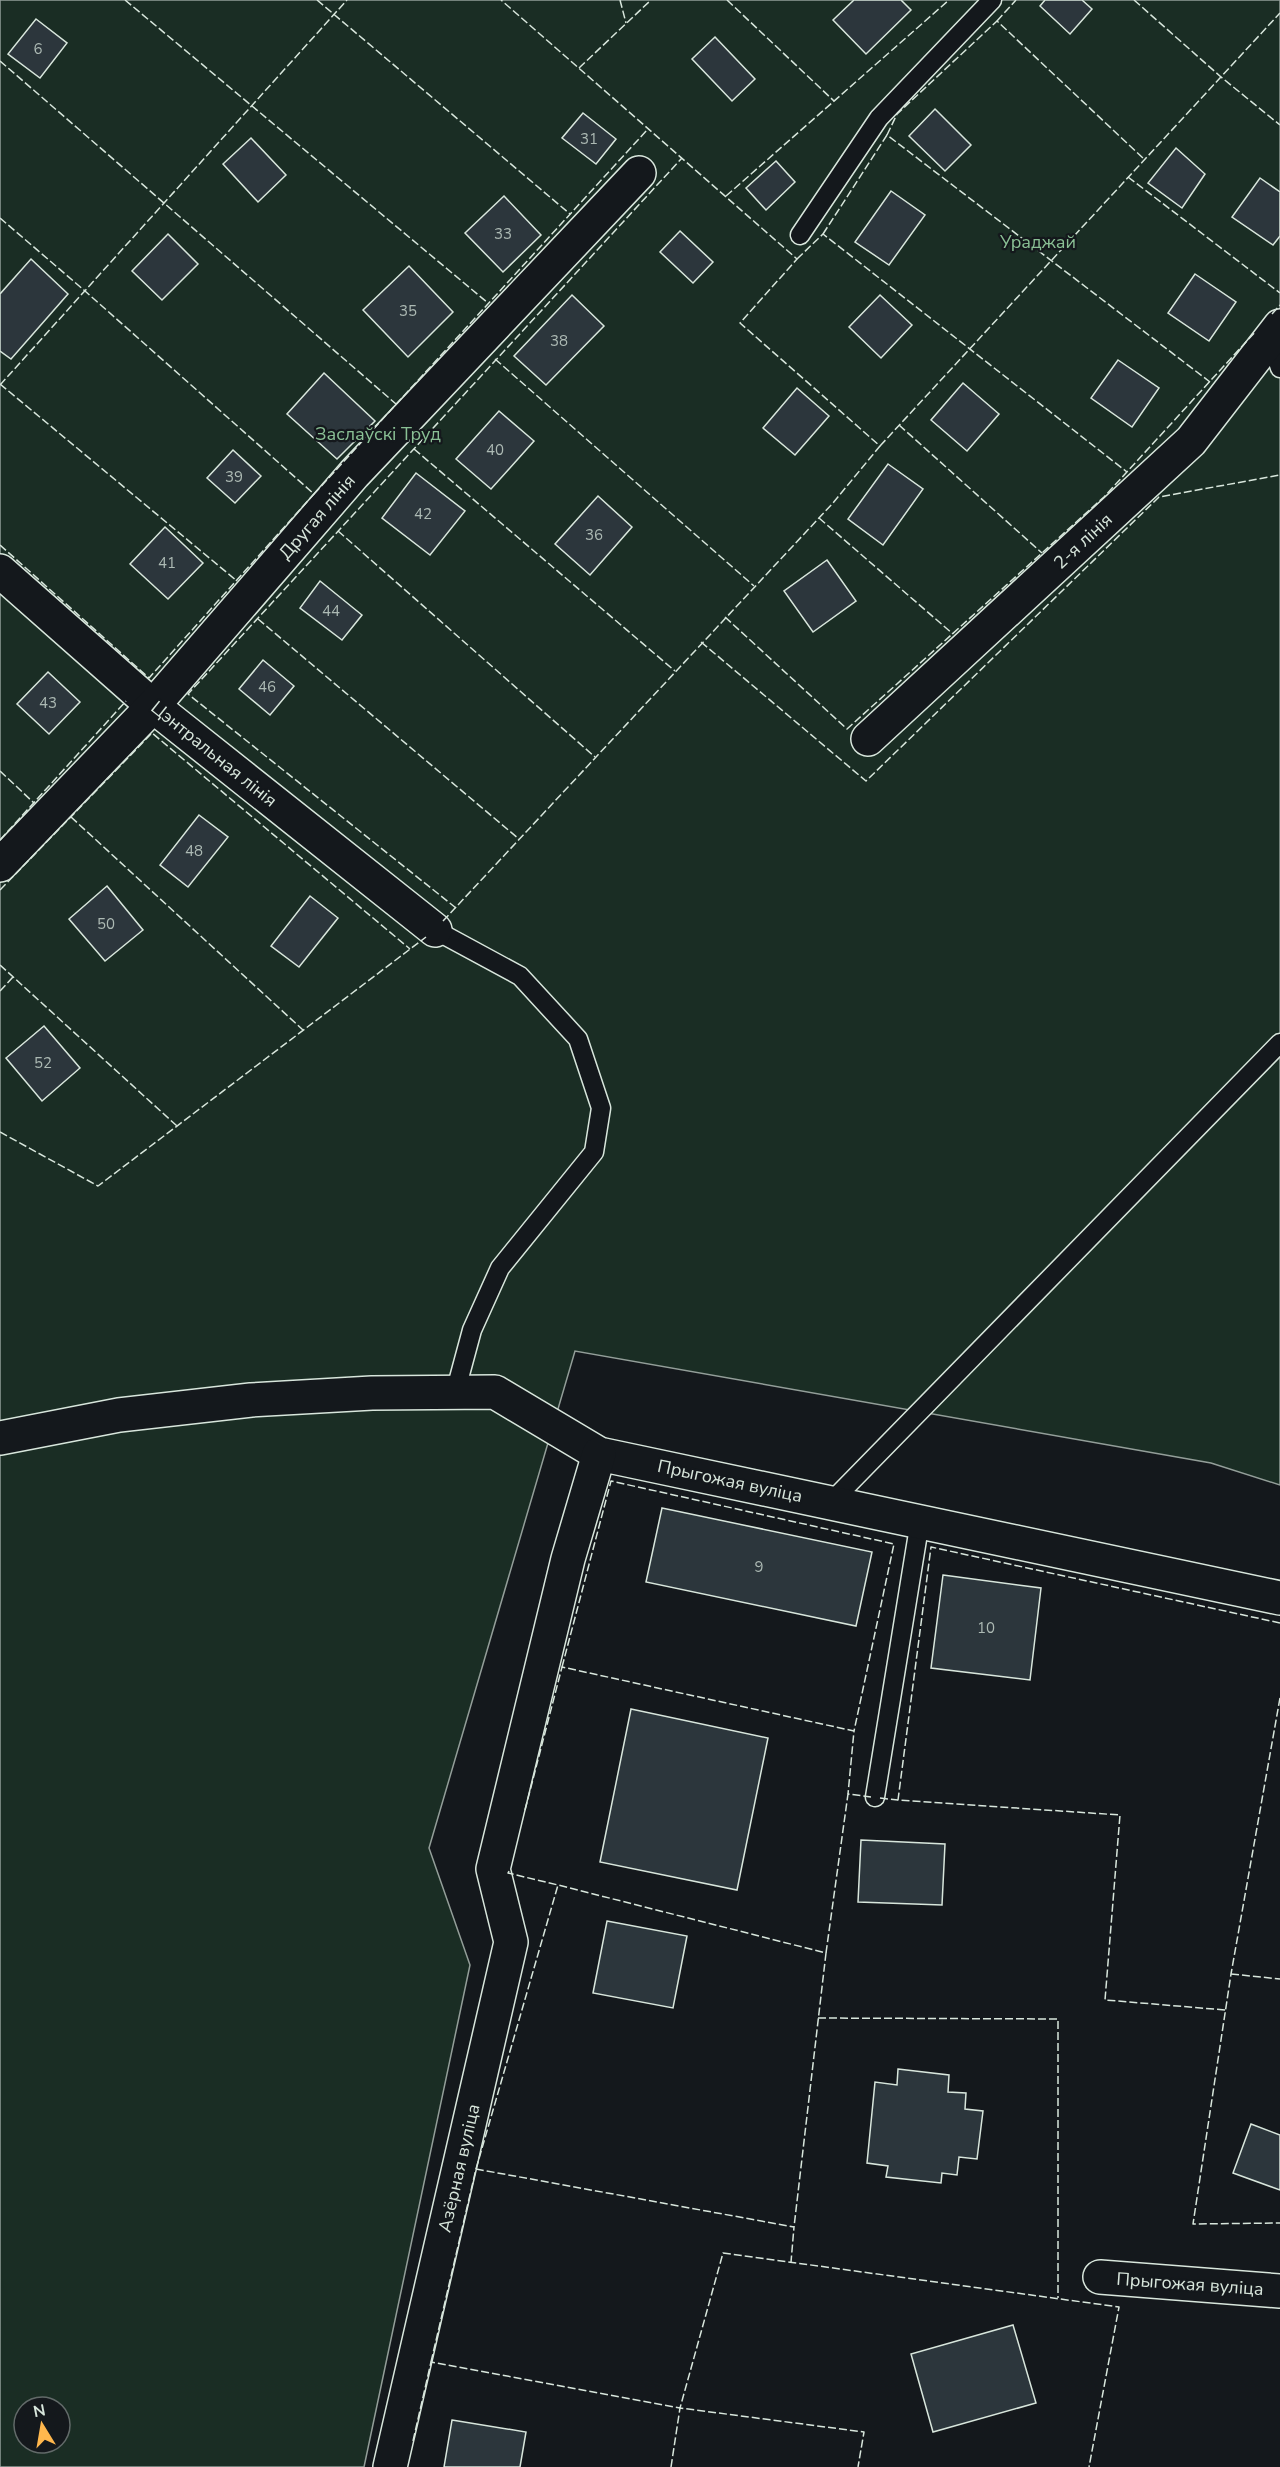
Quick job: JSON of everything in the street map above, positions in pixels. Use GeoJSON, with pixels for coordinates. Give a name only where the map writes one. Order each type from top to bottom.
{"type":"FeatureCollection","features":[{"type":"Feature","properties":{"kind":"street","name":"Другая лінія"},"geometry":{"type":"LineString","coordinates":[[0,865],[153,706],[354,474],[639,173]]}},
{"type":"Feature","properties":{"kind":"street","name":"2-я лінія"},"geometry":{"type":"LineString","coordinates":[[868,739],[1191,441],[1280,326]]}},
{"type":"Feature","properties":{"kind":"street","name":"Цэнтральная лінія"},"geometry":{"type":"LineString","coordinates":[[0,571],[153,706],[435,930]]}},
{"type":"Feature","properties":{"kind":"street","name":"Прыгожая вуліца"},"geometry":{"type":"LineString","coordinates":[[0,1438],[119,1414],[251,1400],[372,1392],[495,1392],[599,1454],[1280,1598]]}},
{"type":"Feature","properties":{"kind":"street","name":"Азёрная вуліца"},"geometry":{"type":"LineString","coordinates":[[390,2467],[511,1942],[493,1869],[568,1559],[599,1454]]}},
{"type":"Feature","properties":{"kind":"street","name":"Прыгожая вуліца"},"geometry":{"type":"LineString","coordinates":[[1100,2277],[1280,2291]]}},
{"type":"Feature","properties":{"kind":"lane"},"geometry":{"type":"LineString","coordinates":[[800,235],[879,118],[992,0]]}},
{"type":"Feature","properties":{"kind":"lane"},"geometry":{"type":"LineString","coordinates":[[1280,336],[1275,353],[1280,368]]}},
{"type":"Feature","properties":{"kind":"lane"},"geometry":{"type":"LineString","coordinates":[[435,930],[520,976],[578,1039],[601,1108],[594,1152],[500,1268],[471,1330],[454,1393]]}},
{"type":"Feature","properties":{"kind":"lane"},"geometry":{"type":"LineString","coordinates":[[831,1502],[1280,1044]]}},
{"type":"Feature","properties":{"kind":"lane"},"geometry":{"type":"LineString","coordinates":[[875,1797],[921,1521]]}},
{"type":"Feature","properties":{"kind":"green space"},"geometry":{"type":"Polygon","coordinates":[[[0,0],[1280,0],[1280,1485],[1211,1463],[575,1351],[429,1848],[470,1965],[364,2467],[0,2467],[0,0]]]}},
{"type":"Feature","properties":{"kind":"building"},"geometry":{"type":"Polygon","coordinates":[[[854,0],[901,0],[911,10],[866,54],[833,20],[854,0]]]}},
{"type":"Feature","properties":{"kind":"building"},"geometry":{"type":"Polygon","coordinates":[[[1045,0],[1082,0],[1092,9],[1070,34],[1040,6],[1045,0]]]}},
{"type":"Feature","properties":{"kind":"building"},"geometry":{"type":"Polygon","coordinates":[[[36,19],[67,43],[40,78],[8,54],[36,19]]]}},
{"type":"Feature","properties":{"kind":"building"},"geometry":{"type":"Polygon","coordinates":[[[715,37],[755,79],[732,101],[692,59],[715,37]]]}},
{"type":"Feature","properties":{"kind":"building"},"geometry":{"type":"Polygon","coordinates":[[[935,109],[971,145],[945,171],[909,136],[935,109]]]}},
{"type":"Feature","properties":{"kind":"building"},"geometry":{"type":"Polygon","coordinates":[[[583,113],[616,139],[596,164],[562,138],[583,113]]]}},
{"type":"Feature","properties":{"kind":"building"},"geometry":{"type":"Polygon","coordinates":[[[251,138],[286,175],[258,202],[223,164],[251,138]]]}},
{"type":"Feature","properties":{"kind":"building"},"geometry":{"type":"Polygon","coordinates":[[[1176,148],[1205,174],[1182,208],[1148,183],[1176,148]]]}},
{"type":"Feature","properties":{"kind":"building"},"geometry":{"type":"Polygon","coordinates":[[[776,161],[795,182],[766,210],[746,188],[776,161]]]}},
{"type":"Feature","properties":{"kind":"building"},"geometry":{"type":"Polygon","coordinates":[[[1260,178],[1280,192],[1280,236],[1273,245],[1232,217],[1260,178]]]}},
{"type":"Feature","properties":{"kind":"building"},"geometry":{"type":"Polygon","coordinates":[[[891,191],[925,215],[889,265],[855,242],[891,191]]]}},
{"type":"Feature","properties":{"kind":"building"},"geometry":{"type":"Polygon","coordinates":[[[504,196],[541,235],[503,272],[465,233],[504,196]]]}},
{"type":"Feature","properties":{"kind":"building"},"geometry":{"type":"Polygon","coordinates":[[[680,231],[713,262],[693,283],[660,252],[680,231]]]}},
{"type":"Feature","properties":{"kind":"building"},"geometry":{"type":"Polygon","coordinates":[[[168,234],[198,264],[162,300],[132,271],[168,234]]]}},
{"type":"Feature","properties":{"kind":"building"},"geometry":{"type":"Polygon","coordinates":[[[31,259],[68,294],[11,359],[0,351],[0,294],[31,259]]]}},
{"type":"Feature","properties":{"kind":"building"},"geometry":{"type":"Polygon","coordinates":[[[409,266],[453,312],[408,357],[363,310],[409,266]]]}},
{"type":"Feature","properties":{"kind":"building"},"geometry":{"type":"Polygon","coordinates":[[[1195,274],[1236,302],[1209,341],[1168,313],[1195,274]]]}},
{"type":"Feature","properties":{"kind":"building"},"geometry":{"type":"Polygon","coordinates":[[[572,295],[604,326],[546,385],[514,356],[572,295]]]}},
{"type":"Feature","properties":{"kind":"building"},"geometry":{"type":"Polygon","coordinates":[[[880,295],[912,325],[881,358],[849,327],[880,295]]]}},
{"type":"Feature","properties":{"kind":"building"},"geometry":{"type":"Polygon","coordinates":[[[1118,360],[1159,388],[1132,427],[1091,398],[1118,360]]]}},
{"type":"Feature","properties":{"kind":"building"},"geometry":{"type":"Polygon","coordinates":[[[324,373],[375,421],[337,459],[287,414],[324,373]]]}},
{"type":"Feature","properties":{"kind":"building"},"geometry":{"type":"Polygon","coordinates":[[[963,383],[999,414],[967,451],[931,420],[963,383]]]}},
{"type":"Feature","properties":{"kind":"building"},"geometry":{"type":"Polygon","coordinates":[[[797,388],[829,416],[795,455],[763,428],[797,388]]]}},
{"type":"Feature","properties":{"kind":"building"},"geometry":{"type":"Polygon","coordinates":[[[499,411],[534,441],[491,489],[456,459],[499,411]]]}},
{"type":"Feature","properties":{"kind":"building"},"geometry":{"type":"Polygon","coordinates":[[[233,450],[261,476],[235,503],[207,478],[233,450]]]}},
{"type":"Feature","properties":{"kind":"building"},"geometry":{"type":"Polygon","coordinates":[[[888,464],[923,489],[883,545],[848,519],[888,464]]]}},
{"type":"Feature","properties":{"kind":"building"},"geometry":{"type":"Polygon","coordinates":[[[416,473],[465,511],[430,555],[382,518],[416,473]]]}},
{"type":"Feature","properties":{"kind":"building"},"geometry":{"type":"Polygon","coordinates":[[[598,496],[632,527],[590,575],[555,544],[598,496]]]}},
{"type":"Feature","properties":{"kind":"building"},"geometry":{"type":"Polygon","coordinates":[[[165,527],[203,563],[168,599],[130,564],[165,527]]]}},
{"type":"Feature","properties":{"kind":"building"},"geometry":{"type":"Polygon","coordinates":[[[827,560],[856,601],[813,632],[784,591],[827,560]]]}},
{"type":"Feature","properties":{"kind":"building"},"geometry":{"type":"Polygon","coordinates":[[[320,581],[362,615],[342,640],[300,608],[320,581]]]}},
{"type":"Feature","properties":{"kind":"building"},"geometry":{"type":"Polygon","coordinates":[[[263,660],[294,686],[270,715],[239,689],[263,660]]]}},
{"type":"Feature","properties":{"kind":"building"},"geometry":{"type":"Polygon","coordinates":[[[48,672],[80,702],[49,734],[17,704],[48,672]]]}},
{"type":"Feature","properties":{"kind":"building"},"geometry":{"type":"Polygon","coordinates":[[[199,815],[228,837],[188,887],[160,865],[199,815]]]}},
{"type":"Feature","properties":{"kind":"building"},"geometry":{"type":"Polygon","coordinates":[[[107,886],[143,930],[105,961],[69,919],[107,886]]]}},
{"type":"Feature","properties":{"kind":"building"},"geometry":{"type":"Polygon","coordinates":[[[310,896],[338,918],[299,967],[271,946],[310,896]]]}},
{"type":"Feature","properties":{"kind":"building"},"geometry":{"type":"Polygon","coordinates":[[[44,1026],[80,1068],[42,1101],[6,1058],[44,1026]]]}},
{"type":"Feature","properties":{"kind":"building"},"geometry":{"type":"Polygon","coordinates":[[[662,1508],[872,1552],[856,1626],[646,1582],[662,1508]]]}},
{"type":"Feature","properties":{"kind":"building"},"geometry":{"type":"Polygon","coordinates":[[[943,1575],[1041,1588],[1030,1680],[931,1668],[943,1575]]]}},
{"type":"Feature","properties":{"kind":"building"},"geometry":{"type":"Polygon","coordinates":[[[631,1709],[768,1738],[737,1890],[600,1862],[631,1709]]]}},
{"type":"Feature","properties":{"kind":"building"},"geometry":{"type":"Polygon","coordinates":[[[861,1840],[945,1844],[942,1905],[858,1902],[861,1840]]]}},
{"type":"Feature","properties":{"kind":"building"},"geometry":{"type":"Polygon","coordinates":[[[607,1921],[687,1936],[673,2008],[593,1993],[607,1921]]]}},
{"type":"Feature","properties":{"kind":"building"},"geometry":{"type":"Polygon","coordinates":[[[898,2069],[949,2075],[948,2092],[966,2093],[965,2109],[983,2111],[977,2159],[959,2157],[957,2175],[942,2173],[941,2183],[886,2177],[888,2166],[867,2163],[875,2082],[897,2085],[898,2069]]]}},
{"type":"Feature","properties":{"kind":"building"},"geometry":{"type":"Polygon","coordinates":[[[1251,2124],[1280,2135],[1280,2190],[1233,2173],[1251,2124]]]}},
{"type":"Feature","properties":{"kind":"building"},"geometry":{"type":"Polygon","coordinates":[[[1013,2325],[1036,2403],[933,2432],[911,2354],[1013,2325]]]}},
{"type":"Feature","properties":{"kind":"building"},"geometry":{"type":"Polygon","coordinates":[[[452,2420],[526,2432],[520,2467],[444,2467],[452,2420]]]}},
{"type":"Feature","properties":{"kind":"fence"},"geometry":{"type":"LineString","coordinates":[[125,0],[488,303]]}},
{"type":"Feature","properties":{"kind":"fence"},"geometry":{"type":"LineString","coordinates":[[317,0],[570,214]]}},
{"type":"Feature","properties":{"kind":"fence"},"geometry":{"type":"LineString","coordinates":[[0,385],[347,0]]}},
{"type":"Feature","properties":{"kind":"fence"},"geometry":{"type":"LineString","coordinates":[[443,921],[833,503],[880,446],[740,323],[797,259],[501,0]]}},
{"type":"Feature","properties":{"kind":"fence"},"geometry":{"type":"LineString","coordinates":[[620,0],[626,23]]}},
{"type":"Feature","properties":{"kind":"fence"},"geometry":{"type":"LineString","coordinates":[[579,68],[651,0]]}},
{"type":"Feature","properties":{"kind":"fence"},"geometry":{"type":"LineString","coordinates":[[727,0],[834,101]]}},
{"type":"Feature","properties":{"kind":"fence"},"geometry":{"type":"LineString","coordinates":[[726,196],[949,0]]}},
{"type":"Feature","properties":{"kind":"fence"},"geometry":{"type":"LineString","coordinates":[[997,21],[1016,0]]}},
{"type":"Feature","properties":{"kind":"fence"},"geometry":{"type":"LineString","coordinates":[[1134,0],[1221,77],[1280,125]]}},
{"type":"Feature","properties":{"kind":"fence"},"geometry":{"type":"LineString","coordinates":[[880,446],[1280,13]]}},
{"type":"Feature","properties":{"kind":"fence"},"geometry":{"type":"LineString","coordinates":[[887,135],[897,114],[997,21],[1145,160]]}},
{"type":"Feature","properties":{"kind":"fence"},"geometry":{"type":"LineString","coordinates":[[0,61],[396,404]]}},
{"type":"Feature","properties":{"kind":"fence"},"geometry":{"type":"LineString","coordinates":[[0,218],[314,494],[648,129]]}},
{"type":"Feature","properties":{"kind":"fence"},"geometry":{"type":"LineString","coordinates":[[823,234],[887,135],[1210,382]]}},
{"type":"Feature","properties":{"kind":"fence"},"geometry":{"type":"LineString","coordinates":[[456,908],[188,694],[682,158]]}},
{"type":"Feature","properties":{"kind":"fence"},"geometry":{"type":"LineString","coordinates":[[1128,177],[1280,293]]}},
{"type":"Feature","properties":{"kind":"fence"},"geometry":{"type":"LineString","coordinates":[[797,259],[823,234],[1127,472]]}},
{"type":"Feature","properties":{"kind":"fence"},"geometry":{"type":"LineString","coordinates":[[1272,314],[1280,305]]}},
{"type":"Feature","properties":{"kind":"fence"},"geometry":{"type":"LineString","coordinates":[[725,617],[847,729],[1104,497],[1256,331]]}},
{"type":"Feature","properties":{"kind":"fence"},"geometry":{"type":"LineString","coordinates":[[495,359],[754,586]]}},
{"type":"Feature","properties":{"kind":"fence"},"geometry":{"type":"LineString","coordinates":[[0,384],[237,581]]}},
{"type":"Feature","properties":{"kind":"fence"},"geometry":{"type":"LineString","coordinates":[[899,425],[1042,553]]}},
{"type":"Feature","properties":{"kind":"fence"},"geometry":{"type":"LineString","coordinates":[[414,449],[675,671]]}},
{"type":"Feature","properties":{"kind":"fence"},"geometry":{"type":"LineString","coordinates":[[701,642],[866,781],[1159,497],[1280,475]]}},
{"type":"Feature","properties":{"kind":"fence"},"geometry":{"type":"LineString","coordinates":[[0,545],[149,678],[314,494]]}},
{"type":"Feature","properties":{"kind":"fence"},"geometry":{"type":"LineString","coordinates":[[819,518],[953,634]]}},
{"type":"Feature","properties":{"kind":"fence"},"geometry":{"type":"LineString","coordinates":[[338,531],[595,757]]}},
{"type":"Feature","properties":{"kind":"fence"},"geometry":{"type":"LineString","coordinates":[[258,619],[519,839]]}},
{"type":"Feature","properties":{"kind":"fence"},"geometry":{"type":"LineString","coordinates":[[0,840],[126,701]]}},
{"type":"Feature","properties":{"kind":"fence"},"geometry":{"type":"LineString","coordinates":[[0,890],[152,733],[410,949]]}},
{"type":"Feature","properties":{"kind":"fence"},"geometry":{"type":"LineString","coordinates":[[0,771],[34,803]]}},
{"type":"Feature","properties":{"kind":"fence"},"geometry":{"type":"LineString","coordinates":[[71,817],[303,1030]]}},
{"type":"Feature","properties":{"kind":"fence"},"geometry":{"type":"LineString","coordinates":[[0,1132],[98,1186],[426,937]]}},
{"type":"Feature","properties":{"kind":"fence"},"geometry":{"type":"LineString","coordinates":[[0,965],[177,1126]]}},
{"type":"Feature","properties":{"kind":"fence"},"geometry":{"type":"LineString","coordinates":[[0,991],[13,977]]}},
{"type":"Feature","properties":{"kind":"fence"},"geometry":{"type":"LineString","coordinates":[[562,1667],[611,1481],[894,1544],[854,1731]]}},
{"type":"Feature","properties":{"kind":"fence"},"geometry":{"type":"LineString","coordinates":[[1225,2010],[1105,2000],[1120,1815],[898,1800],[931,1547],[1280,1623]]}},
{"type":"Feature","properties":{"kind":"fence"},"geometry":{"type":"LineString","coordinates":[[525,1810],[562,1667],[854,1731],[848,1794]]}},
{"type":"Feature","properties":{"kind":"fence"},"geometry":{"type":"LineString","coordinates":[[1280,1698],[1231,1974],[1193,2224],[1280,2223]]}},
{"type":"Feature","properties":{"kind":"fence"},"geometry":{"type":"LineString","coordinates":[[826,1953],[848,1794],[871,1797]]}},
{"type":"Feature","properties":{"kind":"fence"},"geometry":{"type":"LineString","coordinates":[[880,1798],[898,1800]]}},
{"type":"Feature","properties":{"kind":"fence"},"geometry":{"type":"LineString","coordinates":[[509,1871],[508,1873],[558,1885]]}},
{"type":"Feature","properties":{"kind":"fence"},"geometry":{"type":"LineString","coordinates":[[476,2169],[558,1885],[826,1953],[794,2227]]}},
{"type":"Feature","properties":{"kind":"fence"},"geometry":{"type":"LineString","coordinates":[[1231,1974],[1280,1979]]}},
{"type":"Feature","properties":{"kind":"fence"},"geometry":{"type":"LineString","coordinates":[[818,2018],[1058,2019],[1058,2298]]}},
{"type":"Feature","properties":{"kind":"fence"},"geometry":{"type":"LineString","coordinates":[[431,2362],[476,2169],[794,2227],[791,2262]]}},
{"type":"Feature","properties":{"kind":"fence"},"geometry":{"type":"LineString","coordinates":[[413,2441],[431,2362],[680,2408],[723,2253],[1119,2307],[1089,2467]]}},
{"type":"Feature","properties":{"kind":"fence"},"geometry":{"type":"LineString","coordinates":[[671,2467],[680,2408],[864,2432],[858,2467]]}},
{"type":"Feature","properties":{"kind":"park label","name":"Ураджай"},"geometry":{"type":"Point","coordinates":[1038,242]}},
{"type":"Feature","properties":{"kind":"park label","name":"Заслаўскі Труд"},"geometry":{"type":"Point","coordinates":[378,434]}}]}
